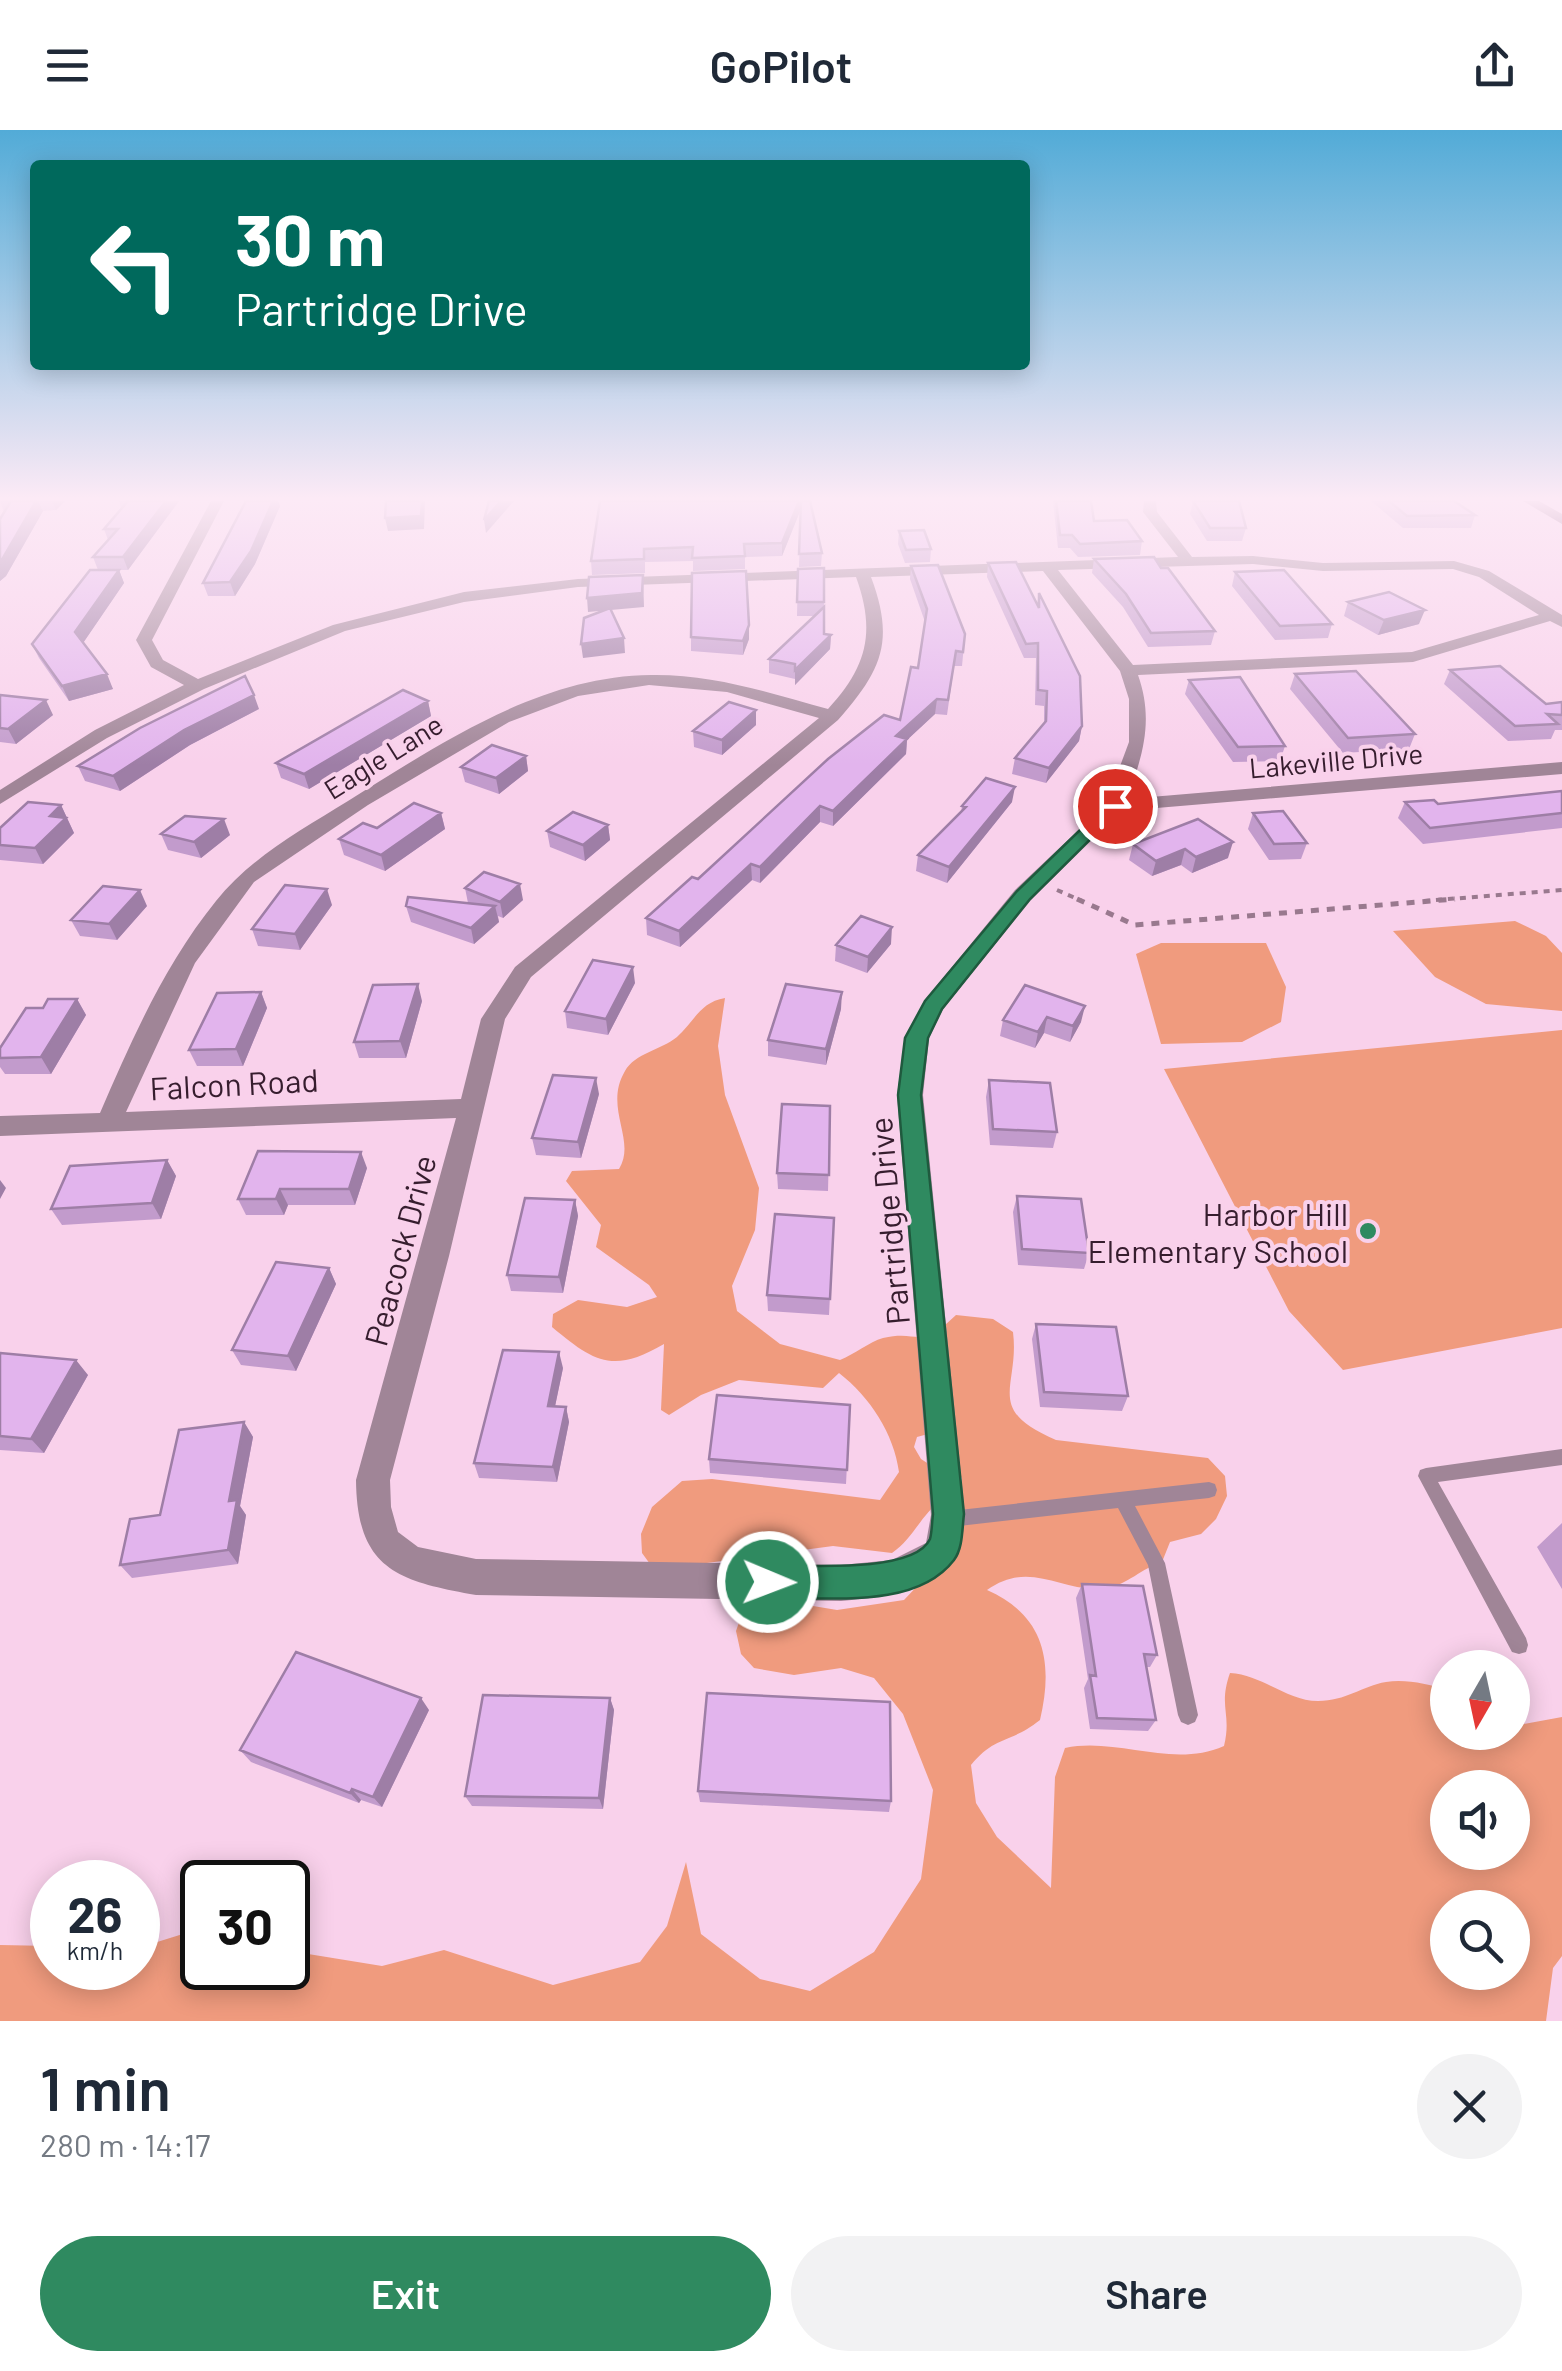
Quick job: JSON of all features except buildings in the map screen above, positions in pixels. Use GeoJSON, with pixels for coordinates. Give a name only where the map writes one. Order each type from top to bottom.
{"type":"FeatureCollection","features":[{"type":"Feature","properties":{"kind":"street"},"geometry":{"type":"LineString","coordinates":[[171,589],[144,640],[146,652],[162,668],[198,684]]}},
{"type":"Feature","properties":{"kind":"street"},"geometry":{"type":"LineString","coordinates":[[0,798],[50,763],[198,684],[339,628],[464,597],[527,589]]}},
{"type":"Feature","properties":{"kind":"street","name":"Peacock Drive"},"geometry":{"type":"LineString","coordinates":[[868,589],[877,610],[875,655],[860,686],[832,716],[524,972],[494,1018],[373,1480],[372,1519],[379,1540],[416,1568],[476,1577],[841,1583],[892,1578],[926,1565],[938,1555]]}},
{"type":"Feature","properties":{"kind":"street","name":"Partridge Drive"},"geometry":{"type":"LineString","coordinates":[[938,1555],[948,1536],[948,1519],[910,1095],[916,1038],[933,1006],[1024,895],[1115,806],[1140,724],[1128,670],[1064,589]]}},
{"type":"Feature","properties":{"kind":"street"},"geometry":{"type":"LineString","coordinates":[[1509,589],[1557,619]]}},
{"type":"Feature","properties":{"kind":"street"},"geometry":{"type":"LineString","coordinates":[[1128,670],[1412,657],[1557,619]]}},
{"type":"Feature","properties":{"kind":"street","name":"Eagle Lane"},"geometry":{"type":"LineString","coordinates":[[109,1122],[184,957],[215,912],[246,878],[483,727],[560,694],[664,680],[731,688],[832,716]]}},
{"type":"Feature","properties":{"kind":"street","name":"Lakeville Drive"},"geometry":{"type":"LineString","coordinates":[[1115,806],[1562,768]]}},
{"type":"Feature","properties":{"kind":"street","name":"Falcon Road"},"geometry":{"type":"LineString","coordinates":[[0,1126],[471,1108]]}},
{"type":"Feature","properties":{"kind":"lane"},"geometry":{"type":"LineString","coordinates":[[1519,1645],[1426,1476],[1562,1457]]}},
{"type":"Feature","properties":{"kind":"lane"},"geometry":{"type":"LineString","coordinates":[[948,1519],[1210,1490]]}},
{"type":"Feature","properties":{"kind":"lane"},"geometry":{"type":"LineString","coordinates":[[1123,1500],[1156,1563],[1188,1715]]}},
{"type":"Feature","properties":{"kind":"path"},"geometry":{"type":"LineString","coordinates":[[1054,889],[1135,925],[1562,890]]}},
{"type":"Feature","properties":{"kind":"shaded area"},"geometry":{"type":"Polygon","coordinates":[[[1515,921],[1546,936],[1562,953],[1562,1011],[1486,1004],[1435,977],[1393,931],[1515,921]]]}},
{"type":"Feature","properties":{"kind":"shaded area"},"geometry":{"type":"Polygon","coordinates":[[[1161,943],[1266,943],[1286,987],[1281,1022],[1242,1042],[1161,1044],[1136,954],[1161,943]]]}},
{"type":"Feature","properties":{"kind":"shaded area"},"geometry":{"type":"Polygon","coordinates":[[[725,998],[718,1046],[725,1095],[759,1188],[755,1230],[732,1286],[737,1311],[780,1344],[840,1360],[883,1338],[926,1336],[956,1315],[993,1319],[1013,1332],[1012,1407],[1033,1429],[1056,1440],[1208,1458],[1225,1476],[1227,1496],[1216,1519],[1201,1534],[1170,1542],[1162,1562],[1121,1584],[1091,1589],[1019,1577],[987,1590],[1006,1600],[1033,1627],[1040,1642],[1046,1678],[1040,1720],[995,1744],[971,1765],[976,1803],[997,1837],[1051,1888],[1055,1777],[1065,1748],[1105,1746],[1185,1754],[1224,1746],[1225,1694],[1230,1673],[1318,1701],[1337,1699],[1386,1682],[1430,1686],[1430,1750],[1530,1750],[1530,1723],[1562,1717],[1562,1956],[1553,1968],[1546,2021],[0,2021],[0,1945],[30,1946],[30,1990],[160,1990],[160,1941],[180,1935],[180,1990],[310,1990],[310,1954],[382,1966],[444,1950],[553,1985],[640,1962],[667,1926],[686,1862],[701,1934],[760,1979],[810,1991],[874,1952],[921,1879],[933,1790],[903,1714],[874,1678],[841,1668],[794,1675],[754,1668],[741,1654],[736,1631],[744,1608],[765,1598],[837,1610],[904,1600],[922,1581],[960,1499],[962,1479],[952,1456],[928,1434],[917,1437],[914,1447],[921,1459],[938,1470],[942,1500],[892,1553],[833,1546],[670,1568],[650,1564],[642,1553],[641,1534],[652,1507],[682,1481],[712,1479],[880,1500],[899,1472],[892,1444],[870,1405],[839,1373],[823,1388],[739,1380],[701,1395],[669,1415],[661,1410],[664,1344],[631,1359],[605,1360],[580,1349],[552,1327],[553,1314],[578,1300],[627,1307],[657,1297],[649,1285],[596,1247],[601,1225],[566,1181],[572,1171],[619,1169],[624,1147],[617,1098],[625,1071],[635,1060],[677,1037],[703,1008],[725,998]]]}},
{"type":"Feature","properties":{"kind":"shaded area"},"geometry":{"type":"Polygon","coordinates":[[[1562,1030],[1562,1328],[1343,1370],[1289,1311],[1164,1069],[1562,1030]]]}},
{"type":"Feature","properties":{"kind":"place","name":"Harbor Hill Elementary School"},"geometry":{"type":"Point","coordinates":[1368,1231]}},
{"type":"Feature","properties":{"kind":"route"},"geometry":{"type":"LineString","coordinates":[[768,1582],[841,1583],[892,1578],[926,1565],[944,1547],[948,1514],[910,1095],[916,1038],[933,1006],[1024,895],[1115,806]]}}]}
